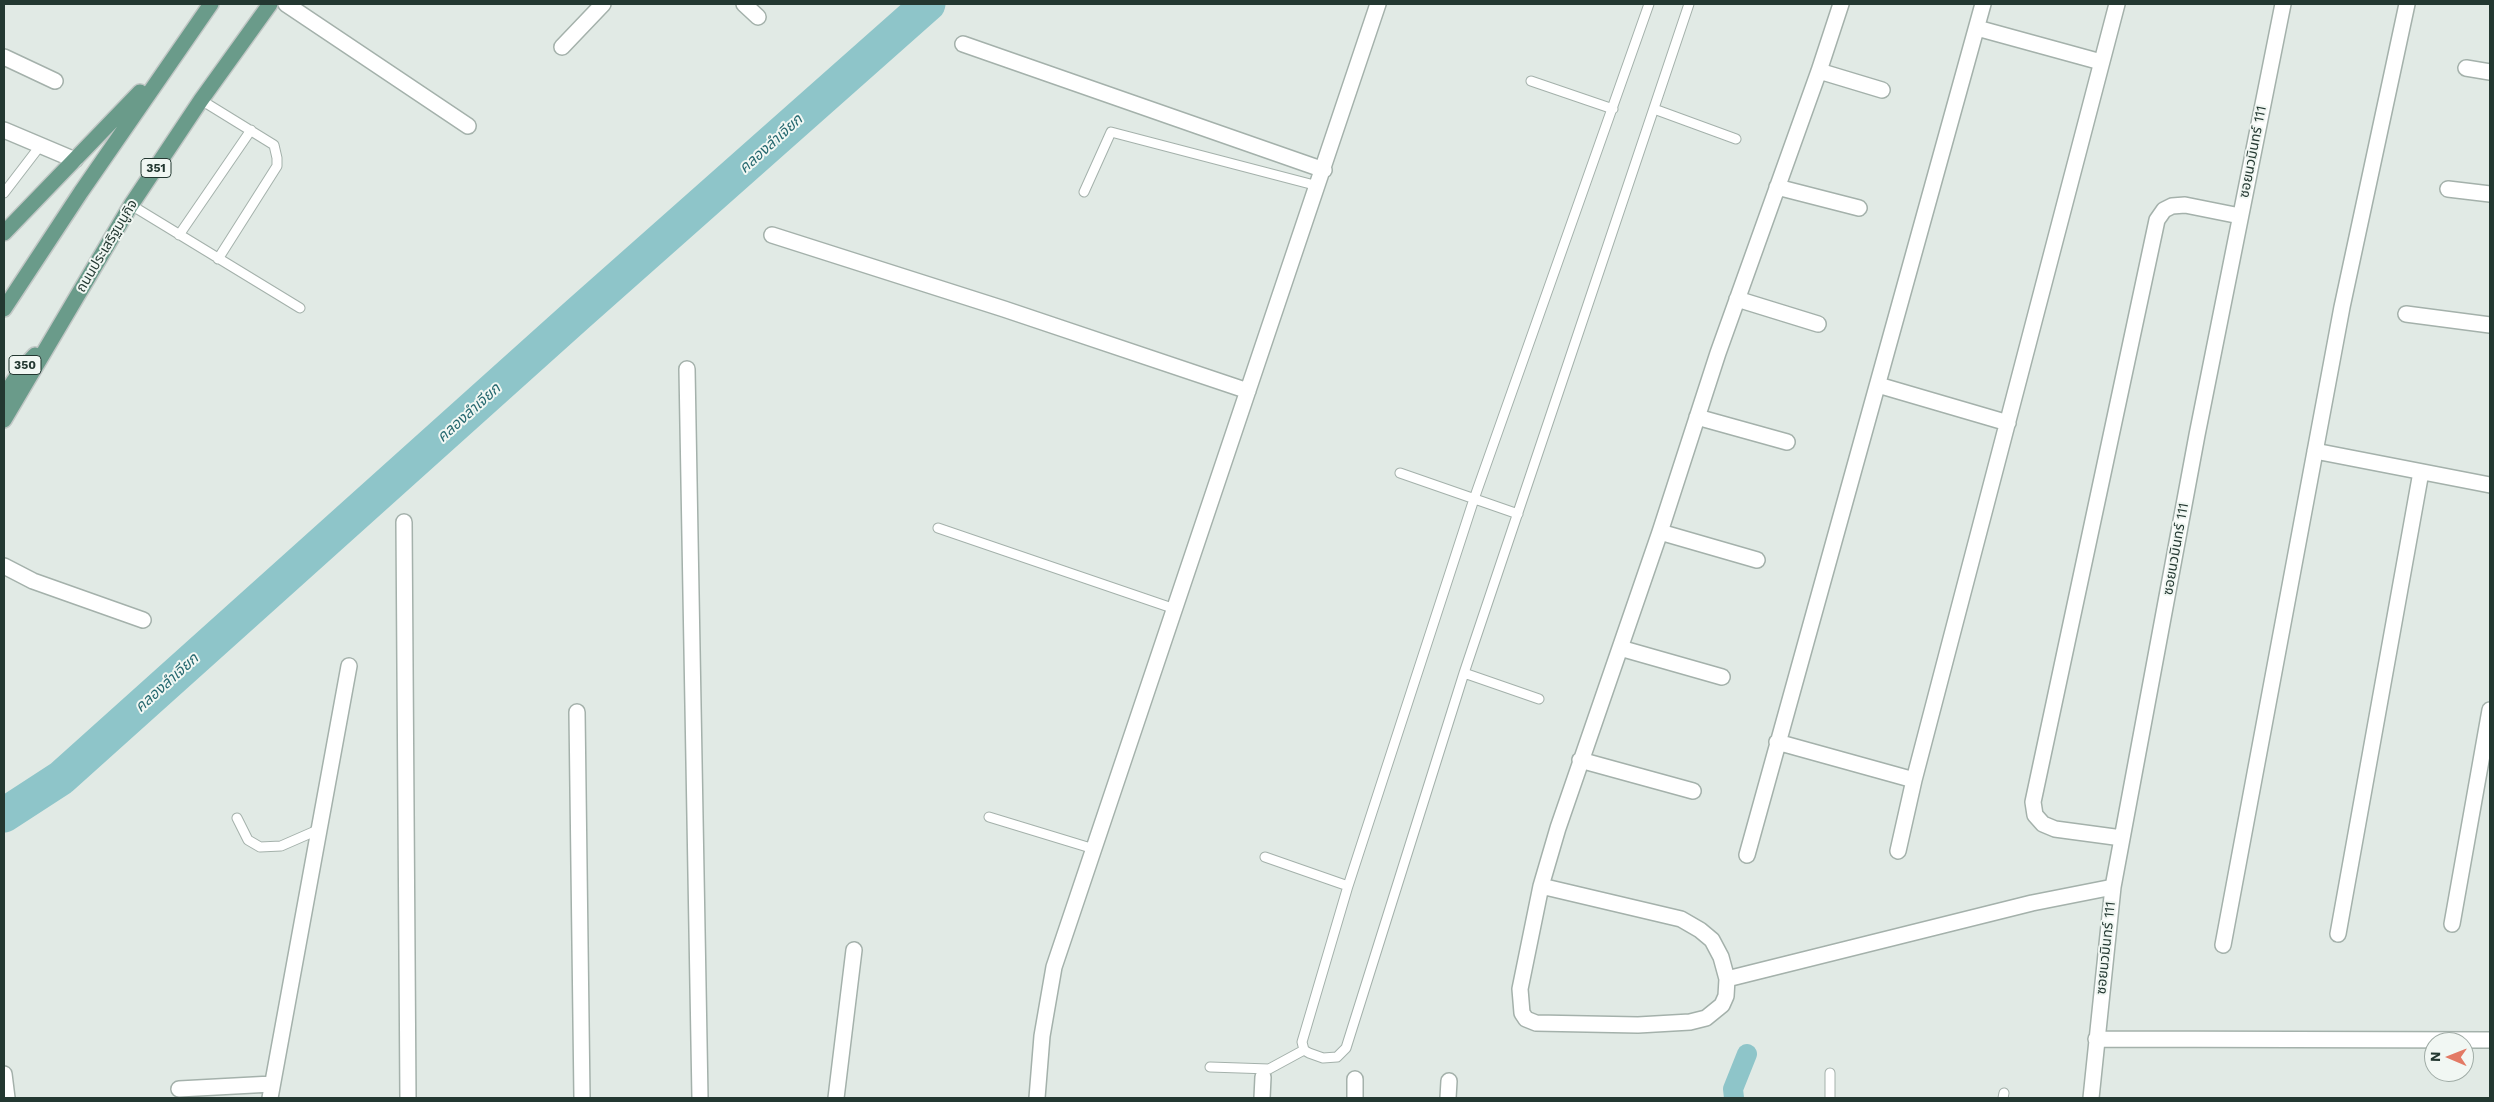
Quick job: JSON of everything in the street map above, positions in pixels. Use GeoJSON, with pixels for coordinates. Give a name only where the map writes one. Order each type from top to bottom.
{"type":"FeatureCollection","features":[{"type":"Feature","properties":{"kind":"main road"},"geometry":{"type":"LineString","coordinates":[[4,309],[170,60],[211,4]]}},
{"type":"Feature","properties":{"kind":"main road","name":"ถนนประเสริฐมนูกิจ"},"geometry":{"type":"LineString","coordinates":[[4,420],[131,205],[270,4]]}},
{"type":"Feature","properties":{"kind":"main road"},"geometry":{"type":"LineString","coordinates":[[4,233],[170,60]]}},
{"type":"Feature","properties":{"kind":"main road","name":"350"},"geometry":{"type":"LineString","coordinates":[[4,396],[21,370],[52,338]]}},
{"type":"Feature","properties":{"kind":"street"},"geometry":{"type":"LineString","coordinates":[[286,4],[468,126]]}},
{"type":"Feature","properties":{"kind":"street"},"geometry":{"type":"LineString","coordinates":[[562,48],[603,4]]}},
{"type":"Feature","properties":{"kind":"street"},"geometry":{"type":"LineString","coordinates":[[744,4],[758,17]]}},
{"type":"Feature","properties":{"kind":"street"},"geometry":{"type":"LineString","coordinates":[[1037,1098],[1042,1036],[1054,968],[1324,170],[1378,4]]}},
{"type":"Feature","properties":{"kind":"street"},"geometry":{"type":"LineString","coordinates":[[1542,886],[1681,919],[1700,930],[1712,940],[1721,957],[1727,979],[1722,1005],[1706,1018],[1690,1022],[1638,1025],[1536,1023],[1526,1019],[1522,1013],[1520,989],[1542,886],[1580,760],[1660,532],[1737,299],[1819,71],[1841,4]]}},
{"type":"Feature","properties":{"kind":"street"},"geometry":{"type":"LineString","coordinates":[[1747,855],[1983,4]]}},
{"type":"Feature","properties":{"kind":"street"},"geometry":{"type":"LineString","coordinates":[[1898,852],[1914,780],[2117,4]]}},
{"type":"Feature","properties":{"kind":"street","name":"ซอยนวมินทร์ 111"},"geometry":{"type":"LineString","coordinates":[[2092,1098],[2096,1039],[2113,887],[2196,436],[2282,4]]}},
{"type":"Feature","properties":{"kind":"street"},"geometry":{"type":"LineString","coordinates":[[2223,945],[2342,307],[2407,4]]}},
{"type":"Feature","properties":{"kind":"street"},"geometry":{"type":"LineString","coordinates":[[1977,28],[2101,62]]}},
{"type":"Feature","properties":{"kind":"street"},"geometry":{"type":"LineString","coordinates":[[963,44],[1324,170]]}},
{"type":"Feature","properties":{"kind":"street"},"geometry":{"type":"LineString","coordinates":[[4,57],[55,81]]}},
{"type":"Feature","properties":{"kind":"street"},"geometry":{"type":"LineString","coordinates":[[2466,68],[2490,72]]}},
{"type":"Feature","properties":{"kind":"street"},"geometry":{"type":"LineString","coordinates":[[1819,71],[1882,90]]}},
{"type":"Feature","properties":{"kind":"street"},"geometry":{"type":"LineString","coordinates":[[4,130],[75,160]]}},
{"type":"Feature","properties":{"kind":"street"},"geometry":{"type":"LineString","coordinates":[[1777,188],[1859,208]]}},
{"type":"Feature","properties":{"kind":"street"},"geometry":{"type":"LineString","coordinates":[[2448,188],[2490,194]]}},
{"type":"Feature","properties":{"kind":"street"},"geometry":{"type":"LineString","coordinates":[[2122,838],[2055,829],[2043,824],[2035,815],[2033,802],[2157,220],[2164,210],[2172,206],[2186,205],[2240,216]]}},
{"type":"Feature","properties":{"kind":"street"},"geometry":{"type":"LineString","coordinates":[[772,235],[1004,309],[1248,391]]}},
{"type":"Feature","properties":{"kind":"street"},"geometry":{"type":"LineString","coordinates":[[1737,299],[1818,324]]}},
{"type":"Feature","properties":{"kind":"street"},"geometry":{"type":"LineString","coordinates":[[2406,314],[2490,325]]}},
{"type":"Feature","properties":{"kind":"street"},"geometry":{"type":"LineString","coordinates":[[686,369],[700,1098]]}},
{"type":"Feature","properties":{"kind":"street"},"geometry":{"type":"LineString","coordinates":[[1878,385],[2008,423]]}},
{"type":"Feature","properties":{"kind":"street"},"geometry":{"type":"LineString","coordinates":[[1698,417],[1788,442]]}},
{"type":"Feature","properties":{"kind":"street"},"geometry":{"type":"LineString","coordinates":[[2315,451],[2490,485]]}},
{"type":"Feature","properties":{"kind":"street"},"geometry":{"type":"LineString","coordinates":[[2338,934],[2421,472]]}},
{"type":"Feature","properties":{"kind":"street"},"geometry":{"type":"LineString","coordinates":[[404,522],[408,1098]]}},
{"type":"Feature","properties":{"kind":"street"},"geometry":{"type":"LineString","coordinates":[[1660,532],[1757,560]]}},
{"type":"Feature","properties":{"kind":"street"},"geometry":{"type":"LineString","coordinates":[[4,566],[33,581],[143,620]]}},
{"type":"Feature","properties":{"kind":"street"},"geometry":{"type":"LineString","coordinates":[[1620,648],[1722,677]]}},
{"type":"Feature","properties":{"kind":"street"},"geometry":{"type":"LineString","coordinates":[[179,1090],[271,1091],[321,829],[349,666]]}},
{"type":"Feature","properties":{"kind":"street"},"geometry":{"type":"LineString","coordinates":[[2452,924],[2490,710]]}},
{"type":"Feature","properties":{"kind":"street"},"geometry":{"type":"LineString","coordinates":[[577,712],[582,1098]]}},
{"type":"Feature","properties":{"kind":"street"},"geometry":{"type":"LineString","coordinates":[[1778,742],[1914,780]]}},
{"type":"Feature","properties":{"kind":"street"},"geometry":{"type":"LineString","coordinates":[[1580,760],[1693,792]]}},
{"type":"Feature","properties":{"kind":"street"},"geometry":{"type":"LineString","coordinates":[[1727,979],[2032,903],[2113,887]]}},
{"type":"Feature","properties":{"kind":"street"},"geometry":{"type":"LineString","coordinates":[[836,1098],[854,950]]}},
{"type":"Feature","properties":{"kind":"street"},"geometry":{"type":"LineString","coordinates":[[2096,1039],[2490,1040]]}},
{"type":"Feature","properties":{"kind":"street"},"geometry":{"type":"LineString","coordinates":[[4,1074],[7,1098]]}},
{"type":"Feature","properties":{"kind":"street"},"geometry":{"type":"LineString","coordinates":[[1262,1098],[1263,1077]]}},
{"type":"Feature","properties":{"kind":"street"},"geometry":{"type":"LineString","coordinates":[[1355,1079],[1355,1098]]}},
{"type":"Feature","properties":{"kind":"street"},"geometry":{"type":"LineString","coordinates":[[1448,1098],[1449,1081]]}},
{"type":"Feature","properties":{"kind":"lane"},"geometry":{"type":"LineString","coordinates":[[1304,1050],[1302,1042],[1348,886],[1474,499],[1649,4]]}},
{"type":"Feature","properties":{"kind":"lane"},"geometry":{"type":"LineString","coordinates":[[1304,1050],[1323,1058],[1333,1058],[1346,1048],[1464,673],[1689,4]]}},
{"type":"Feature","properties":{"kind":"lane"},"geometry":{"type":"LineString","coordinates":[[1531,81],[1613,109]]}},
{"type":"Feature","properties":{"kind":"lane"},"geometry":{"type":"LineString","coordinates":[[202,100],[274,145],[277,166],[218,259]]}},
{"type":"Feature","properties":{"kind":"lane"},"geometry":{"type":"LineString","coordinates":[[1654,109],[1736,139]]}},
{"type":"Feature","properties":{"kind":"lane"},"geometry":{"type":"LineString","coordinates":[[179,235],[251,130]]}},
{"type":"Feature","properties":{"kind":"lane"},"geometry":{"type":"LineString","coordinates":[[1084,192],[1111,132],[1318,186]]}},
{"type":"Feature","properties":{"kind":"lane"},"geometry":{"type":"LineString","coordinates":[[4,193],[40,146]]}},
{"type":"Feature","properties":{"kind":"lane"},"geometry":{"type":"LineString","coordinates":[[131,205],[300,308]]}},
{"type":"Feature","properties":{"kind":"lane"},"geometry":{"type":"LineString","coordinates":[[1400,473],[1518,514]]}},
{"type":"Feature","properties":{"kind":"lane"},"geometry":{"type":"LineString","coordinates":[[938,528],[1175,608]]}},
{"type":"Feature","properties":{"kind":"lane"},"geometry":{"type":"LineString","coordinates":[[1464,673],[1539,698]]}},
{"type":"Feature","properties":{"kind":"lane"},"geometry":{"type":"LineString","coordinates":[[990,816],[1094,849]]}},
{"type":"Feature","properties":{"kind":"lane"},"geometry":{"type":"LineString","coordinates":[[237,818],[248,840],[260,847],[281,846],[321,829]]}},
{"type":"Feature","properties":{"kind":"lane"},"geometry":{"type":"LineString","coordinates":[[1265,857],[1348,886]]}},
{"type":"Feature","properties":{"kind":"lane"},"geometry":{"type":"LineString","coordinates":[[1210,1067],[1269,1069],[1304,1050]]}},
{"type":"Feature","properties":{"kind":"lane"},"geometry":{"type":"LineString","coordinates":[[1830,1072],[1830,1098]]}},
{"type":"Feature","properties":{"kind":"waterway","name":"คลองลำเจียก"},"geometry":{"type":"LineString","coordinates":[[4,815],[61,778],[578,314],[928,4]]}},
{"type":"Feature","properties":{"kind":"waterway"},"geometry":{"type":"LineString","coordinates":[[1734,1098],[1733,1089],[1747,1054]]}}]}
